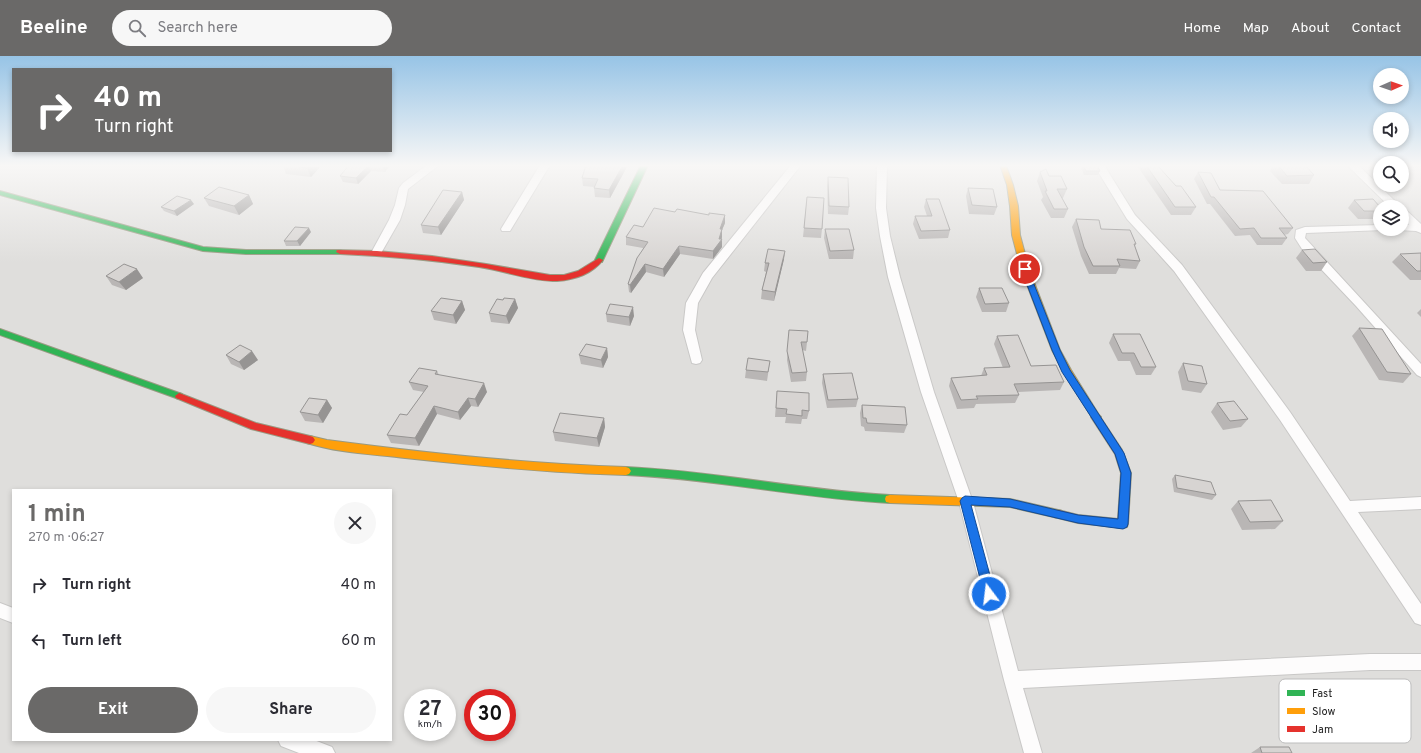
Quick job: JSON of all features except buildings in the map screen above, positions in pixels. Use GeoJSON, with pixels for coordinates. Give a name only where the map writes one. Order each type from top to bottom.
{"type":"FeatureCollection","features":[{"type":"Feature","properties":{"kind":"street"},"geometry":{"type":"LineString","coordinates":[[16,198],[203,249],[230,252],[376,253],[439,258],[552,278],[565,278],[578,275],[594,266],[602,257],[630,198]]}},
{"type":"Feature","properties":{"kind":"street"},"geometry":{"type":"LineString","coordinates":[[376,253],[400,207],[400,198]]}},
{"type":"Feature","properties":{"kind":"street"},"geometry":{"type":"LineString","coordinates":[[506,229],[525,198]]}},
{"type":"Feature","properties":{"kind":"street"},"geometry":{"type":"LineString","coordinates":[[696,360],[689,330],[692,303],[707,276],[770,198]]}},
{"type":"Feature","properties":{"kind":"street"},"geometry":{"type":"LineString","coordinates":[[881,198],[884,237],[910,336],[929,397],[965,501],[1012,680],[1033,753]]}},
{"type":"Feature","properties":{"kind":"street"},"geometry":{"type":"LineString","coordinates":[[0,332],[184,398],[254,426],[328,444],[444,459],[583,470],[663,471],[816,493],[864,498],[1010,503],[1078,519],[1123,524],[1126,473],[1119,453],[1066,372],[1056,350],[1025,269],[1016,235],[1012,198]]}},
{"type":"Feature","properties":{"kind":"street"},"geometry":{"type":"LineString","coordinates":[[1118,198],[1130,217],[1178,268],[1285,416],[1421,618]]}},
{"type":"Feature","properties":{"kind":"street"},"geometry":{"type":"LineString","coordinates":[[1409,219],[1420,229]]}},
{"type":"Feature","properties":{"kind":"street"},"geometry":{"type":"LineString","coordinates":[[1373,228],[1305,230],[1300,232],[1300,238],[1306,247],[1360,303],[1421,372]]}},
{"type":"Feature","properties":{"kind":"street"},"geometry":{"type":"LineString","coordinates":[[1409,228],[1420,229]]}},
{"type":"Feature","properties":{"kind":"street"},"geometry":{"type":"LineString","coordinates":[[1346,507],[1421,503]]}},
{"type":"Feature","properties":{"kind":"street"},"geometry":{"type":"LineString","coordinates":[[0,610],[12,616]]}},
{"type":"Feature","properties":{"kind":"street"},"geometry":{"type":"LineString","coordinates":[[1012,680],[1370,662],[1421,662]]}},
{"type":"Feature","properties":{"kind":"street"},"geometry":{"type":"LineString","coordinates":[[290,741],[326,753]]}},
{"type":"Feature","properties":{"kind":"shaded area"},"geometry":{"type":"Polygon","coordinates":[[[0,198],[1421,198],[1421,753],[0,753],[0,198]]]}},
{"type":"Feature","properties":{"kind":"traffic: fast"},"geometry":{"type":"LineString","coordinates":[[16,198],[203,249],[246,252],[340,252]]}},
{"type":"Feature","properties":{"kind":"traffic: fast"},"geometry":{"type":"LineString","coordinates":[[599,260],[629,198]]}},
{"type":"Feature","properties":{"kind":"traffic: fast"},"geometry":{"type":"LineString","coordinates":[[0,332],[179,396]]}},
{"type":"Feature","properties":{"kind":"traffic: fast"},"geometry":{"type":"LineString","coordinates":[[626,471],[692,475],[824,494],[890,499]]}},
{"type":"Feature","properties":{"kind":"traffic: slow"},"geometry":{"type":"LineString","coordinates":[[1012,198],[1016,235],[1025,269],[1056,350],[1067,371],[1096,417]]}},
{"type":"Feature","properties":{"kind":"traffic: slow"},"geometry":{"type":"LineString","coordinates":[[310,440],[327,444],[476,462],[551,468],[626,471]]}},
{"type":"Feature","properties":{"kind":"traffic: slow"},"geometry":{"type":"LineString","coordinates":[[890,499],[1010,503],[1058,514]]}},
{"type":"Feature","properties":{"kind":"traffic: jam"},"geometry":{"type":"LineString","coordinates":[[340,252],[377,253],[432,258],[550,278],[558,278],[581,273],[591,268],[599,260]]}},
{"type":"Feature","properties":{"kind":"traffic: jam"},"geometry":{"type":"LineString","coordinates":[[179,396],[254,426],[310,440]]}},
{"type":"Feature","properties":{"kind":"traffic: jam"},"geometry":{"type":"LineString","coordinates":[[1058,514],[1078,519],[1123,524],[1126,473],[1119,453],[1096,417]]}},
{"type":"Feature","properties":{"kind":"route"},"geometry":{"type":"LineString","coordinates":[[989,594],[965,501],[1010,503],[1078,519],[1123,524],[1126,473],[1119,453],[1066,372],[1025,269]]}}]}
